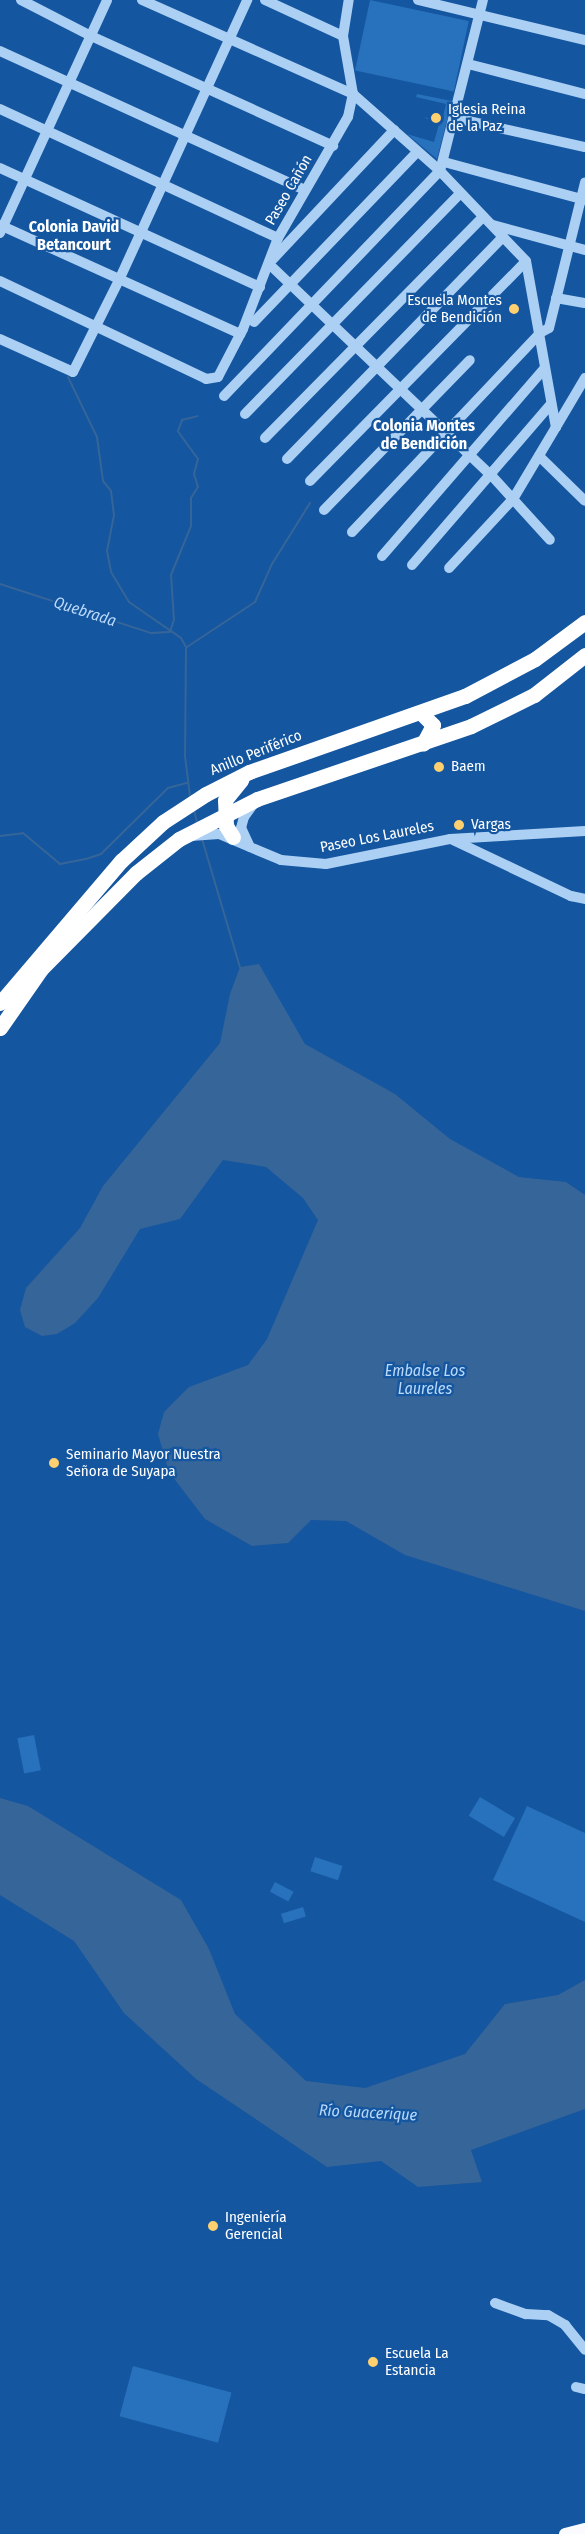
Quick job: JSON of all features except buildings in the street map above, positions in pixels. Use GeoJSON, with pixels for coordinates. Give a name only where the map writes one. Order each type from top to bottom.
{"type":"FeatureCollection","features":[{"type":"Feature","properties":{"kind":"highway","name":"Anillo Periférico"},"geometry":{"type":"LineString","coordinates":[[0,1003],[121,861],[163,822],[206,794],[249,772],[421,713],[508,675],[585,622]]}},
{"type":"Feature","properties":{"kind":"highway"},"geometry":{"type":"LineString","coordinates":[[0,1028],[41,969],[136,873],[179,839],[224,813],[257,799],[471,726],[534,694],[585,655]]}},
{"type":"Feature","properties":{"kind":"highway"},"geometry":{"type":"LineString","coordinates":[[421,713],[434,725],[423,744]]}},
{"type":"Feature","properties":{"kind":"highway"},"geometry":{"type":"LineString","coordinates":[[233,837],[224,813],[230,789],[249,772]]}},
{"type":"Feature","properties":{"kind":"main road"},"geometry":{"type":"LineString","coordinates":[[565,2534],[585,2529]]}},
{"type":"Feature","properties":{"kind":"street"},"geometry":{"type":"LineString","coordinates":[[21,0],[91,36],[333,146]]}},
{"type":"Feature","properties":{"kind":"street"},"geometry":{"type":"LineString","coordinates":[[107,0],[26,179],[1,228],[120,278],[240,334]]}},
{"type":"Feature","properties":{"kind":"street"},"geometry":{"type":"LineString","coordinates":[[142,0],[353,94],[417,152],[442,166],[583,200]]}},
{"type":"Feature","properties":{"kind":"street"},"geometry":{"type":"LineString","coordinates":[[0,339],[71,373],[120,278],[247,0]]}},
{"type":"Feature","properties":{"kind":"street"},"geometry":{"type":"LineString","coordinates":[[265,0],[343,36]]}},
{"type":"Feature","properties":{"kind":"street","name":"Paseo Cañón"},"geometry":{"type":"LineString","coordinates":[[97,325],[206,379],[218,377],[240,334],[278,238],[303,189],[333,146],[348,117],[353,94],[343,36],[349,0]]}},
{"type":"Feature","properties":{"kind":"street"},"geometry":{"type":"LineString","coordinates":[[418,0],[585,40]]}},
{"type":"Feature","properties":{"kind":"street"},"geometry":{"type":"LineString","coordinates":[[224,396],[313,305],[442,166],[483,0]]}},
{"type":"Feature","properties":{"kind":"street"},"geometry":{"type":"LineString","coordinates":[[0,51],[303,189]]}},
{"type":"Feature","properties":{"kind":"street"},"geometry":{"type":"LineString","coordinates":[[468,64],[585,94]]}},
{"type":"Feature","properties":{"kind":"street"},"geometry":{"type":"LineString","coordinates":[[0,109],[278,238]]}},
{"type":"Feature","properties":{"kind":"street"},"geometry":{"type":"LineString","coordinates":[[454,118],[585,147]]}},
{"type":"Feature","properties":{"kind":"street"},"geometry":{"type":"LineString","coordinates":[[394,130],[269,264],[492,476],[550,540]]}},
{"type":"Feature","properties":{"kind":"street"},"geometry":{"type":"LineString","coordinates":[[254,322],[417,152]]}},
{"type":"Feature","properties":{"kind":"street"},"geometry":{"type":"LineString","coordinates":[[442,166],[460,194],[526,261],[540,333],[550,404],[556,427]]}},
{"type":"Feature","properties":{"kind":"street"},"geometry":{"type":"LineString","coordinates":[[0,168],[141,230],[260,287]]}},
{"type":"Feature","properties":{"kind":"street"},"geometry":{"type":"LineString","coordinates":[[352,532],[550,325],[583,200],[585,182]]}},
{"type":"Feature","properties":{"kind":"street"},"geometry":{"type":"LineString","coordinates":[[245,414],[460,194]]}},
{"type":"Feature","properties":{"kind":"street"},"geometry":{"type":"LineString","coordinates":[[487,221],[585,250]]}},
{"type":"Feature","properties":{"kind":"street"},"geometry":{"type":"LineString","coordinates":[[265,438],[487,221]]}},
{"type":"Feature","properties":{"kind":"street"},"geometry":{"type":"LineString","coordinates":[[287,459],[379,368],[503,237]]}},
{"type":"Feature","properties":{"kind":"street"},"geometry":{"type":"LineString","coordinates":[[310,481],[526,261]]}},
{"type":"Feature","properties":{"kind":"street"},"geometry":{"type":"LineString","coordinates":[[0,281],[97,325]]}},
{"type":"Feature","properties":{"kind":"street"},"geometry":{"type":"LineString","coordinates":[[556,298],[585,303]]}},
{"type":"Feature","properties":{"kind":"street"},"geometry":{"type":"LineString","coordinates":[[324,510],[470,360]]}},
{"type":"Feature","properties":{"kind":"street"},"geometry":{"type":"LineString","coordinates":[[382,556],[544,369]]}},
{"type":"Feature","properties":{"kind":"street"},"geometry":{"type":"LineString","coordinates":[[449,568],[513,499],[585,378]]}},
{"type":"Feature","properties":{"kind":"street"},"geometry":{"type":"LineString","coordinates":[[412,565],[492,476],[550,404]]}},
{"type":"Feature","properties":{"kind":"street"},"geometry":{"type":"LineString","coordinates":[[539,456],[585,501]]}},
{"type":"Feature","properties":{"kind":"street"},"geometry":{"type":"LineString","coordinates":[[250,848],[241,828],[244,817],[257,799]]}},
{"type":"Feature","properties":{"kind":"street","name":"Paseo Los Laureles"},"geometry":{"type":"LineString","coordinates":[[179,839],[203,834],[233,837],[250,848],[294,863],[326,864],[450,839],[585,831]]}},
{"type":"Feature","properties":{"kind":"street"},"geometry":{"type":"LineString","coordinates":[[450,839],[571,896],[585,899]]}},
{"type":"Feature","properties":{"kind":"street"},"geometry":{"type":"LineString","coordinates":[[495,2303],[525,2313],[548,2315],[565,2325],[585,2350]]}},
{"type":"Feature","properties":{"kind":"shaded area"},"geometry":{"type":"Polygon","coordinates":[[[370,0],[469,21],[454,91],[355,70],[370,0]]]}},
{"type":"Feature","properties":{"kind":"shaded area"},"geometry":{"type":"Polygon","coordinates":[[[417,94],[452,101],[437,159],[407,134],[434,142],[439,124],[423,117],[442,121],[446,104],[416,97],[417,94]]]}},
{"type":"Feature","properties":{"kind":"shaded area"},"geometry":{"type":"Polygon","coordinates":[[[34,1735],[41,1770],[24,1774],[17,1738],[34,1735]]]}},
{"type":"Feature","properties":{"kind":"shaded area"},"geometry":{"type":"Polygon","coordinates":[[[480,1797],[515,1818],[504,1837],[469,1816],[480,1797]]]}},
{"type":"Feature","properties":{"kind":"shaded area"},"geometry":{"type":"Polygon","coordinates":[[[527,1806],[585,1833],[585,1922],[493,1880],[527,1806]]]}},
{"type":"Feature","properties":{"kind":"shaded area"},"geometry":{"type":"Polygon","coordinates":[[[315,1857],[343,1866],[338,1880],[310,1871],[315,1857]]]}},
{"type":"Feature","properties":{"kind":"shaded area"},"geometry":{"type":"Polygon","coordinates":[[[275,1882],[294,1892],[288,1902],[270,1892],[275,1882]]]}},
{"type":"Feature","properties":{"kind":"shaded area"},"geometry":{"type":"Polygon","coordinates":[[[303,1907],[306,1917],[284,1923],[281,1914],[303,1907]]]}},
{"type":"Feature","properties":{"kind":"shaded area"},"geometry":{"type":"Polygon","coordinates":[[[133,2366],[232,2392],[218,2443],[120,2416],[133,2366]]]}},
{"type":"Feature","properties":{"kind":"water","name":"Embalse Los Laureles"},"geometry":{"type":"Polygon","coordinates":[[[259,964],[305,1044],[395,1094],[450,1139],[519,1177],[566,1182],[585,1195],[585,1611],[405,1555],[346,1521],[311,1520],[288,1543],[252,1546],[205,1519],[169,1472],[158,1434],[164,1412],[189,1387],[248,1365],[267,1339],[318,1220],[303,1198],[266,1167],[223,1160],[180,1219],[140,1229],[98,1298],[75,1323],[57,1334],[42,1336],[25,1327],[20,1310],[26,1288],[80,1228],[103,1186],[220,1043],[230,994],[240,967],[259,964]]]}},
{"type":"Feature","properties":{"kind":"water","name":"Río Guacerique"},"geometry":{"type":"Polygon","coordinates":[[[0,1798],[28,1806],[181,1900],[209,1949],[235,2014],[306,2081],[365,2088],[465,2054],[505,2004],[558,1995],[585,1980],[585,2109],[471,2150],[482,2182],[418,2187],[381,2161],[327,2167],[196,2079],[124,2013],[74,1941],[0,1895],[0,1798]]]}},
{"type":"Feature","properties":{"kind":"waterway"},"geometry":{"type":"LineString","coordinates":[[68,377],[97,437],[103,481],[111,491],[114,515],[107,551],[111,572],[129,602],[181,638],[186,647],[185,756],[190,796]]}},
{"type":"Feature","properties":{"kind":"waterway"},"geometry":{"type":"LineString","coordinates":[[170,632],[174,620],[171,575],[191,526],[191,498],[198,487],[194,474],[198,459],[178,431],[182,420],[198,416]]}},
{"type":"Feature","properties":{"kind":"waterway"},"geometry":{"type":"LineString","coordinates":[[187,647],[255,602],[272,564],[310,503]]}},
{"type":"Feature","properties":{"kind":"waterway","name":"Quebrada"},"geometry":{"type":"LineString","coordinates":[[0,584],[151,633],[169,632]]}},
{"type":"Feature","properties":{"kind":"waterway"},"geometry":{"type":"LineString","coordinates":[[0,836],[23,833],[60,864],[86,859],[101,854],[168,788],[187,783]]}},
{"type":"Feature","properties":{"kind":"waterway"},"geometry":{"type":"LineString","coordinates":[[194,810],[197,822]]}},
{"type":"Feature","properties":{"kind":"waterway"},"geometry":{"type":"LineString","coordinates":[[202,839],[240,967]]}},
{"type":"Feature","properties":{"kind":"place","name":"Iglesia Reina de la Paz"},"geometry":{"type":"Point","coordinates":[436,118]}},
{"type":"Feature","properties":{"kind":"place","name":"Escuela Montes de Bendición"},"geometry":{"type":"Point","coordinates":[514,309]}},
{"type":"Feature","properties":{"kind":"place","name":"Baem"},"geometry":{"type":"Point","coordinates":[439,767]}},
{"type":"Feature","properties":{"kind":"place","name":"Vargas"},"geometry":{"type":"Point","coordinates":[459,825]}},
{"type":"Feature","properties":{"kind":"place","name":"Seminario Mayor Nuestra Señora de Suyapa"},"geometry":{"type":"Point","coordinates":[54,1463]}},
{"type":"Feature","properties":{"kind":"place","name":"Ingeniería Gerencial"},"geometry":{"type":"Point","coordinates":[213,2226]}},
{"type":"Feature","properties":{"kind":"place","name":"Escuela La Estancia"},"geometry":{"type":"Point","coordinates":[373,2362]}},
{"type":"Feature","properties":{"kind":"district","name":"Colonia David Betancourt"},"geometry":{"type":"Point","coordinates":[74,236]}},
{"type":"Feature","properties":{"kind":"district","name":"Colonia Montes de Bendición"},"geometry":{"type":"Point","coordinates":[424,435]}}]}
